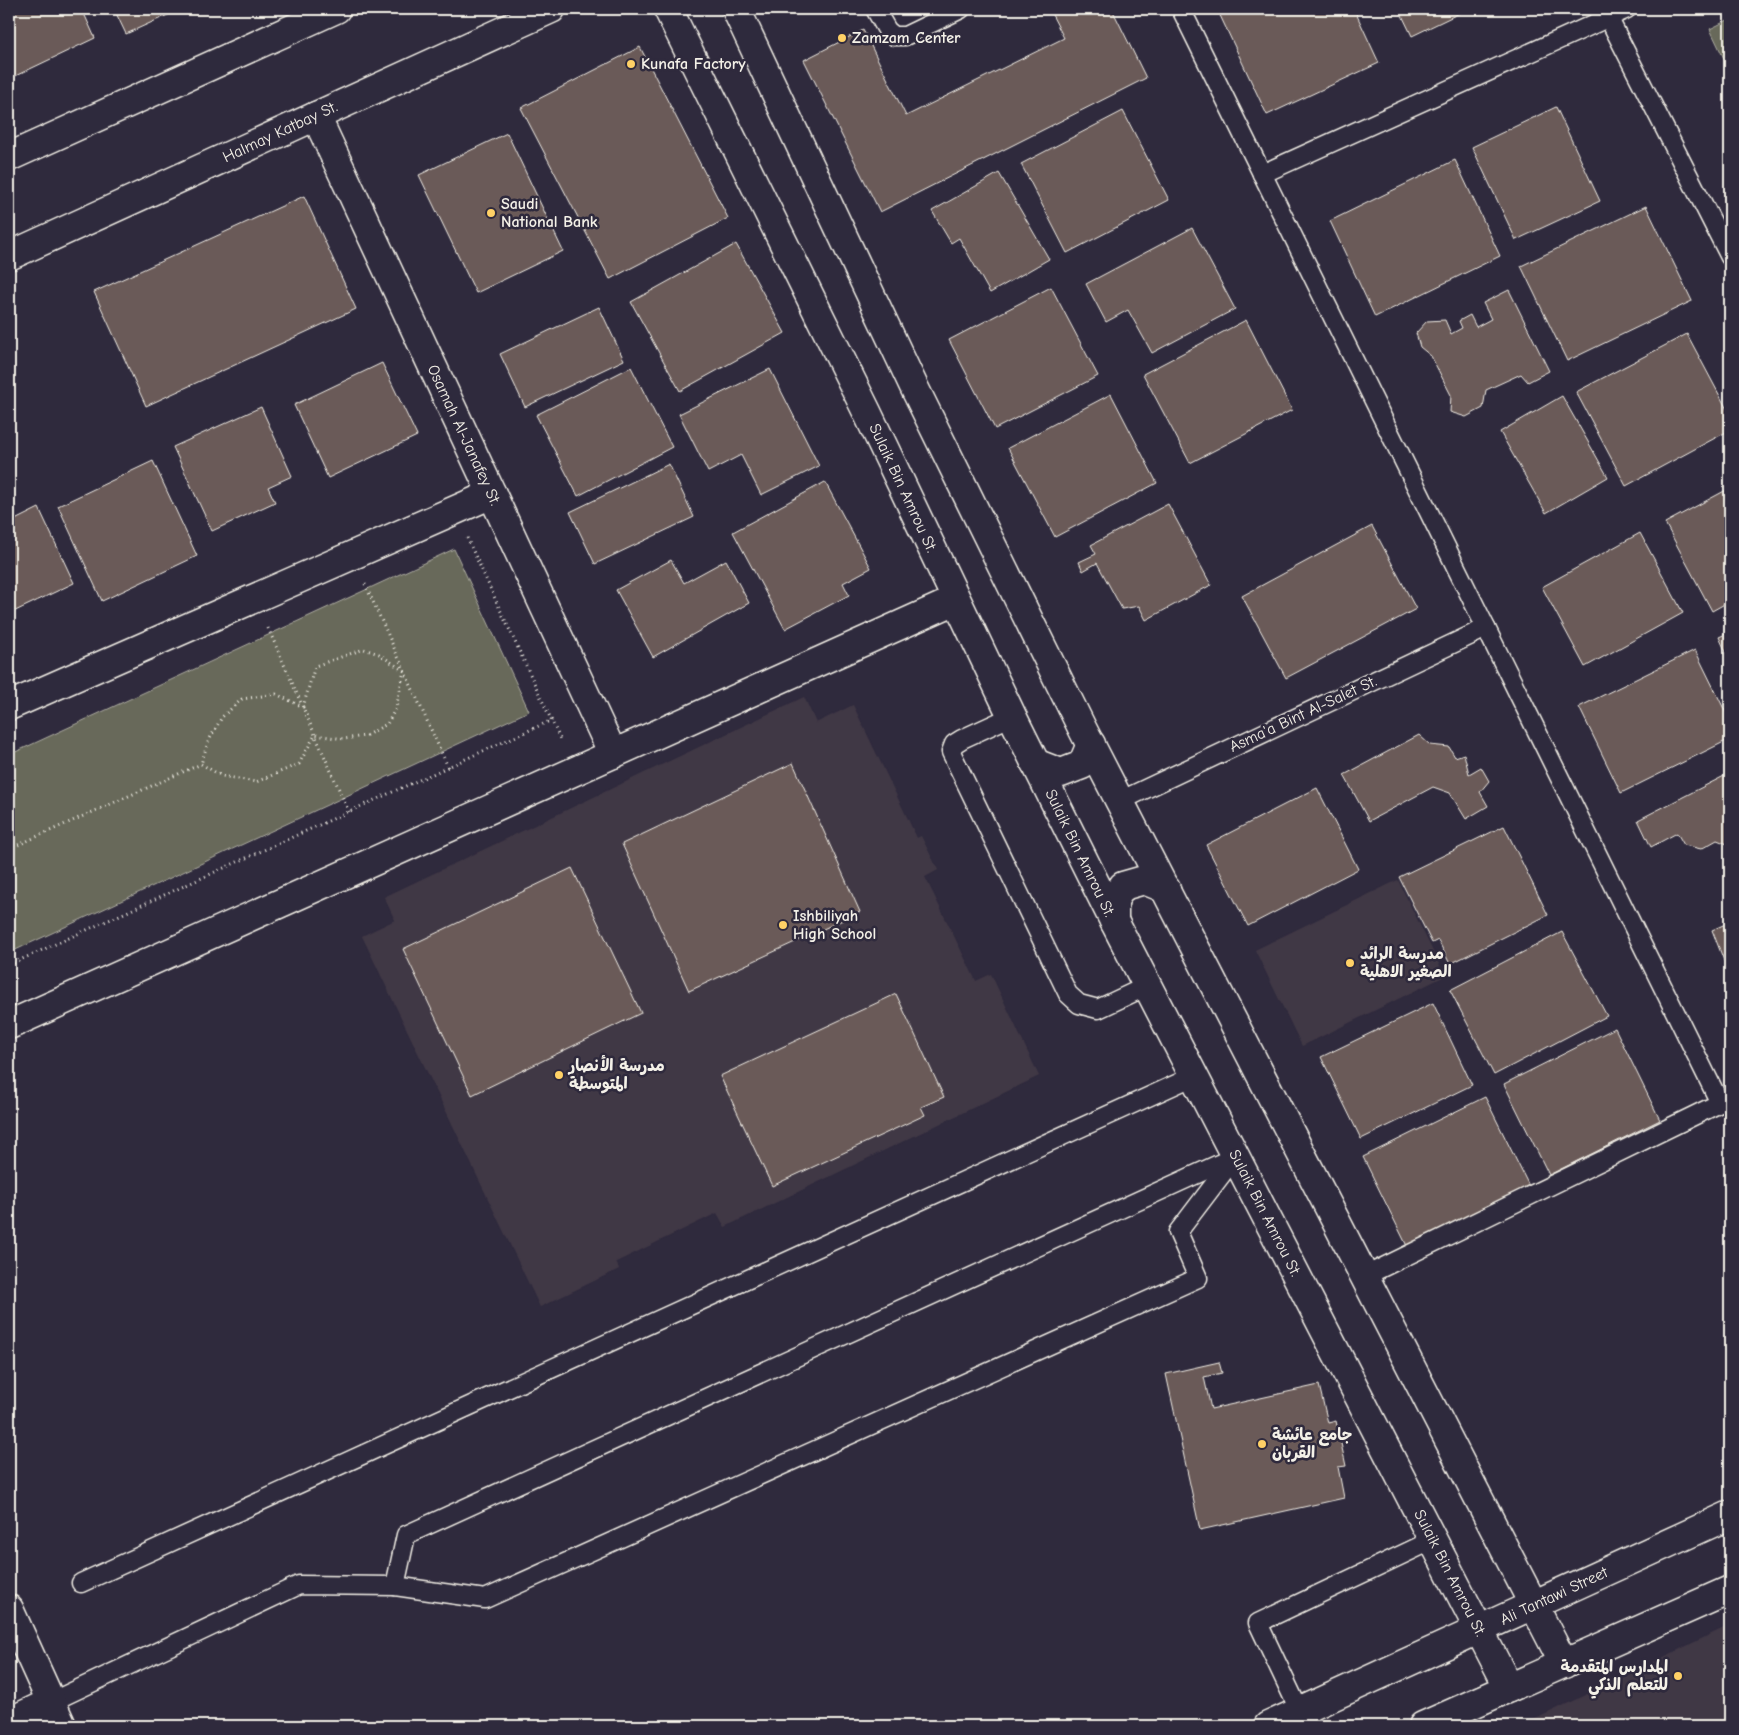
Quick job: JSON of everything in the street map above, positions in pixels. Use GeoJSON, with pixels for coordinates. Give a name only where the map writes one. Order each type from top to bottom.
{"type":"FeatureCollection","features":[{"type":"Feature","properties":{"kind":"street"},"geometry":{"type":"LineString","coordinates":[[9,157],[336,9]]}},
{"type":"Feature","properties":{"kind":"street","name":"Halmay Katbay St."},"geometry":{"type":"LineString","coordinates":[[9,256],[551,9]]}},
{"type":"Feature","properties":{"kind":"street","name":"Sulaik Bin Amrou St."},"geometry":{"type":"LineString","coordinates":[[668,9],[868,412],[1012,716],[1114,921],[1509,1688]]}},
{"type":"Feature","properties":{"kind":"street"},"geometry":{"type":"LineString","coordinates":[[736,9],[916,391],[1091,744],[1564,1664]]}},
{"type":"Feature","properties":{"kind":"street","name":"Osamah Al-Janafey St."},"geometry":{"type":"LineString","coordinates":[[316,116],[613,754]]}},
{"type":"Feature","properties":{"kind":"street"},"geometry":{"type":"LineString","coordinates":[[9,706],[492,494]]}},
{"type":"Feature","properties":{"kind":"street"},"geometry":{"type":"LineString","coordinates":[[9,1025],[956,600]]}},
{"type":"Feature","properties":{"kind":"street"},"geometry":{"type":"LineString","coordinates":[[1035,763],[1061,773],[1082,765],[1091,744]]}},
{"type":"Feature","properties":{"kind":"street"},"geometry":{"type":"LineString","coordinates":[[1114,921],[1114,900],[1123,886],[1144,880],[1166,889]]}},
{"type":"Feature","properties":{"kind":"street","name":"Ali Tantawi Street"},"geometry":{"type":"LineString","coordinates":[[1268,1726],[1730,1515]]}},
{"type":"Feature","properties":{"kind":"street"},"geometry":{"type":"LineString","coordinates":[[1423,1726],[1730,1590]]}},
{"type":"Feature","properties":{"kind":"street"},"geometry":{"type":"LineString","coordinates":[[9,1609],[62,1726]]}},
{"type":"Feature","properties":{"kind":"street"},"geometry":{"type":"LineString","coordinates":[[9,1722],[51,1702]]}},
{"type":"Feature","properties":{"kind":"lane"},"geometry":{"type":"LineString","coordinates":[[875,9],[887,30],[894,36],[905,36],[961,9]]}},
{"type":"Feature","properties":{"kind":"lane"},"geometry":{"type":"LineString","coordinates":[[1181,9],[1486,628],[1725,1100],[1365,1276]]}},
{"type":"Feature","properties":{"kind":"lane"},"geometry":{"type":"LineString","coordinates":[[1262,174],[1626,9]]}},
{"type":"Feature","properties":{"kind":"lane"},"geometry":{"type":"LineString","coordinates":[[1608,17],[1730,257]]}},
{"type":"Feature","properties":{"kind":"lane","name":"Asma'a Bint Al-Salet St."},"geometry":{"type":"LineString","coordinates":[[1120,801],[1486,628]]}},
{"type":"Feature","properties":{"kind":"lane"},"geometry":{"type":"LineString","coordinates":[[1012,716],[962,739],[954,744],[951,752],[1068,994],[1079,1004],[1098,1008],[1148,986]]}},
{"type":"Feature","properties":{"kind":"lane"},"geometry":{"type":"LineString","coordinates":[[81,1583],[1194,1076]]}},
{"type":"Feature","properties":{"kind":"lane"},"geometry":{"type":"LineString","coordinates":[[395,1586],[406,1535],[1235,1157]]}},
{"type":"Feature","properties":{"kind":"lane"},"geometry":{"type":"LineString","coordinates":[[51,1702],[299,1585],[395,1586],[485,1598],[1198,1278],[1178,1232],[1235,1157]]}},
{"type":"Feature","properties":{"kind":"lane"},"geometry":{"type":"LineString","coordinates":[[1300,1712],[1258,1623],[1433,1540]]}},
{"type":"Feature","properties":{"kind":"path"},"geometry":{"type":"LineString","coordinates":[[9,965],[552,720],[464,531]]}},
{"type":"Feature","properties":{"kind":"path"},"geometry":{"type":"LineString","coordinates":[[362,577],[448,767]]}},
{"type":"Feature","properties":{"kind":"path"},"geometry":{"type":"LineString","coordinates":[[264,621],[349,812]]}},
{"type":"Feature","properties":{"kind":"path"},"geometry":{"type":"LineString","coordinates":[[303,707],[315,666],[364,649],[379,654],[404,671]]}},
{"type":"Feature","properties":{"kind":"path"},"geometry":{"type":"LineString","coordinates":[[315,735],[344,739],[364,736],[387,724],[396,708],[404,671]]}},
{"type":"Feature","properties":{"kind":"path"},"geometry":{"type":"LineString","coordinates":[[9,849],[201,764],[208,742],[222,717],[242,699],[276,694],[303,707]]}},
{"type":"Feature","properties":{"kind":"path"},"geometry":{"type":"LineString","coordinates":[[201,764],[222,776],[256,782],[299,764],[315,735]]}},
{"type":"Feature","properties":{"kind":"shaded area"},"geometry":{"type":"Polygon","coordinates":[[[804,697],[816,723],[853,705],[917,838],[921,836],[938,870],[925,877],[976,981],[991,974],[1039,1076],[725,1227],[717,1213],[616,1262],[619,1269],[540,1307],[362,936],[395,920],[384,897],[804,697]]]}},
{"type":"Feature","properties":{"kind":"shaded area","name":"مدرسة الرائد الصغير الاهلية"},"geometry":{"type":"Polygon","coordinates":[[[1398,880],[1445,976],[1302,1046],[1255,950],[1398,880]]]}},
{"type":"Feature","properties":{"kind":"shaded area","name":"المدارس المتقدمة للتعلم الذكي"},"geometry":{"type":"Polygon","coordinates":[[[1730,1625],[1730,1726],[1521,1726],[1730,1625]]]}},
{"type":"Feature","properties":{"kind":"green space"},"geometry":{"type":"Polygon","coordinates":[[[1730,19],[1730,71],[1710,29],[1730,19]]]}},
{"type":"Feature","properties":{"kind":"green space"},"geometry":{"type":"Polygon","coordinates":[[[454,549],[529,711],[9,953],[9,755],[454,549]]]}},
{"type":"Feature","properties":{"kind":"building"},"geometry":{"type":"Polygon","coordinates":[[[9,9],[82,9],[95,38],[9,79],[9,9]]]}},
{"type":"Feature","properties":{"kind":"building"},"geometry":{"type":"Polygon","coordinates":[[[114,9],[181,9],[126,34],[114,9]]]}},
{"type":"Feature","properties":{"kind":"building"},"geometry":{"type":"Polygon","coordinates":[[[1049,9],[1112,9],[1146,78],[880,212],[804,60],[863,30],[906,116],[1064,38],[1049,9]]]}},
{"type":"Feature","properties":{"kind":"building"},"geometry":{"type":"Polygon","coordinates":[[[1217,9],[1354,9],[1379,63],[1267,115],[1217,9]]]}},
{"type":"Feature","properties":{"kind":"building"},"geometry":{"type":"Polygon","coordinates":[[[1399,9],[1468,9],[1412,36],[1399,9]]]}},
{"type":"Feature","properties":{"kind":"building"},"geometry":{"type":"Polygon","coordinates":[[[640,47],[728,218],[610,279],[521,108],[640,47]]]}},
{"type":"Feature","properties":{"kind":"building"},"geometry":{"type":"Polygon","coordinates":[[[1556,107],[1600,201],[1516,240],[1472,147],[1556,107]]]}},
{"type":"Feature","properties":{"kind":"building"},"geometry":{"type":"Polygon","coordinates":[[[1123,111],[1169,200],[1067,253],[1021,164],[1123,111]]]}},
{"type":"Feature","properties":{"kind":"building","name":"Saudi National Bank"},"geometry":{"type":"Polygon","coordinates":[[[507,133],[563,251],[476,293],[419,175],[507,133]]]}},
{"type":"Feature","properties":{"kind":"building"},"geometry":{"type":"Polygon","coordinates":[[[1455,160],[1500,256],[1375,317],[1330,221],[1455,160]]]}},
{"type":"Feature","properties":{"kind":"building"},"geometry":{"type":"Polygon","coordinates":[[[999,173],[1049,259],[990,293],[959,238],[951,243],[932,211],[999,173]]]}},
{"type":"Feature","properties":{"kind":"building"},"geometry":{"type":"Polygon","coordinates":[[[304,196],[356,309],[146,406],[94,292],[304,196]]]}},
{"type":"Feature","properties":{"kind":"building"},"geometry":{"type":"Polygon","coordinates":[[[1646,206],[1692,301],[1567,361],[1521,266],[1646,206]]]}},
{"type":"Feature","properties":{"kind":"building"},"geometry":{"type":"Polygon","coordinates":[[[1192,228],[1235,309],[1152,353],[1128,310],[1106,322],[1086,284],[1192,228]]]}},
{"type":"Feature","properties":{"kind":"building"},"geometry":{"type":"Polygon","coordinates":[[[736,244],[785,333],[680,391],[631,302],[736,244]]]}},
{"type":"Feature","properties":{"kind":"building"},"geometry":{"type":"Polygon","coordinates":[[[1051,287],[1098,376],[995,429],[949,340],[1051,287]]]}},
{"type":"Feature","properties":{"kind":"building"},"geometry":{"type":"Polygon","coordinates":[[[1509,290],[1549,371],[1528,382],[1521,374],[1486,390],[1483,408],[1466,417],[1450,412],[1451,395],[1431,356],[1420,347],[1416,333],[1427,321],[1445,320],[1451,334],[1462,328],[1459,321],[1470,315],[1476,327],[1491,319],[1483,303],[1509,290]]]}},
{"type":"Feature","properties":{"kind":"building"},"geometry":{"type":"Polygon","coordinates":[[[599,307],[624,360],[525,407],[500,354],[599,307]]]}},
{"type":"Feature","properties":{"kind":"building"},"geometry":{"type":"Polygon","coordinates":[[[1246,320],[1292,410],[1190,463],[1143,374],[1246,320]]]}},
{"type":"Feature","properties":{"kind":"building"},"geometry":{"type":"Polygon","coordinates":[[[1687,334],[1730,415],[1730,430],[1626,486],[1576,392],[1687,334]]]}},
{"type":"Feature","properties":{"kind":"building"},"geometry":{"type":"Polygon","coordinates":[[[382,363],[417,436],[328,478],[294,405],[382,363]]]}},
{"type":"Feature","properties":{"kind":"building"},"geometry":{"type":"Polygon","coordinates":[[[631,367],[672,447],[578,496],[536,415],[631,367]]]}},
{"type":"Feature","properties":{"kind":"building"},"geometry":{"type":"Polygon","coordinates":[[[770,369],[819,466],[761,495],[741,455],[708,472],[679,414],[770,369]]]}},
{"type":"Feature","properties":{"kind":"building"},"geometry":{"type":"Polygon","coordinates":[[[1111,394],[1157,483],[1055,537],[1008,448],[1111,394]]]}},
{"type":"Feature","properties":{"kind":"building"},"geometry":{"type":"Polygon","coordinates":[[[1562,396],[1608,477],[1546,513],[1500,432],[1562,396]]]}},
{"type":"Feature","properties":{"kind":"building"},"geometry":{"type":"Polygon","coordinates":[[[261,407],[292,476],[268,487],[275,502],[212,531],[173,447],[261,407]]]}},
{"type":"Feature","properties":{"kind":"building"},"geometry":{"type":"Polygon","coordinates":[[[153,461],[197,556],[102,601],[58,506],[153,461]]]}},
{"type":"Feature","properties":{"kind":"building"},"geometry":{"type":"Polygon","coordinates":[[[669,464],[694,517],[595,564],[570,512],[669,464]]]}},
{"type":"Feature","properties":{"kind":"building"},"geometry":{"type":"Polygon","coordinates":[[[825,482],[871,568],[843,583],[849,595],[785,629],[733,532],[825,482]]]}},
{"type":"Feature","properties":{"kind":"building"},"geometry":{"type":"Polygon","coordinates":[[[1730,488],[1730,601],[1712,611],[1665,523],[1730,488]]]}},
{"type":"Feature","properties":{"kind":"building"},"geometry":{"type":"Polygon","coordinates":[[[1168,504],[1211,585],[1146,620],[1139,606],[1122,609],[1097,563],[1083,571],[1079,562],[1096,554],[1091,545],[1168,504]]]}},
{"type":"Feature","properties":{"kind":"building"},"geometry":{"type":"Polygon","coordinates":[[[39,508],[74,583],[9,614],[9,523],[39,508]]]}},
{"type":"Feature","properties":{"kind":"building"},"geometry":{"type":"Polygon","coordinates":[[[1372,526],[1416,609],[1286,678],[1242,596],[1372,526]]]}},
{"type":"Feature","properties":{"kind":"building"},"geometry":{"type":"Polygon","coordinates":[[[1640,533],[1683,613],[1585,667],[1542,587],[1640,533]]]}},
{"type":"Feature","properties":{"kind":"building"},"geometry":{"type":"Polygon","coordinates":[[[671,560],[684,583],[726,560],[749,603],[653,657],[616,590],[671,560]]]}},
{"type":"Feature","properties":{"kind":"building"},"geometry":{"type":"Polygon","coordinates":[[[1730,632],[1730,661],[1719,637],[1730,632]]]}},
{"type":"Feature","properties":{"kind":"building"},"geometry":{"type":"Polygon","coordinates":[[[1695,650],[1730,721],[1730,739],[1621,793],[1579,707],[1695,650]]]}},
{"type":"Feature","properties":{"kind":"building"},"geometry":{"type":"Polygon","coordinates":[[[1419,735],[1430,745],[1449,747],[1455,757],[1464,754],[1469,774],[1481,767],[1489,781],[1480,792],[1488,806],[1466,819],[1450,793],[1433,787],[1369,821],[1344,775],[1419,735]]]}},
{"type":"Feature","properties":{"kind":"building"},"geometry":{"type":"Polygon","coordinates":[[[793,763],[860,912],[689,991],[622,844],[793,763]]]}},
{"type":"Feature","properties":{"kind":"building"},"geometry":{"type":"Polygon","coordinates":[[[1730,773],[1730,845],[1717,840],[1701,849],[1684,845],[1677,833],[1651,847],[1638,820],[1730,773]]]}},
{"type":"Feature","properties":{"kind":"building"},"geometry":{"type":"Polygon","coordinates":[[[1317,788],[1358,869],[1248,926],[1206,845],[1317,788]]]}},
{"type":"Feature","properties":{"kind":"building"},"geometry":{"type":"Polygon","coordinates":[[[1504,826],[1548,915],[1450,964],[1438,940],[1432,943],[1399,877],[1504,826]]]}},
{"type":"Feature","properties":{"kind":"building"},"geometry":{"type":"Polygon","coordinates":[[[572,868],[641,1013],[472,1095],[403,949],[572,868]]]}},
{"type":"Feature","properties":{"kind":"building"},"geometry":{"type":"Polygon","coordinates":[[[1730,922],[1730,976],[1712,930],[1730,922]]]}},
{"type":"Feature","properties":{"kind":"building"},"geometry":{"type":"Polygon","coordinates":[[[1562,932],[1607,1016],[1494,1075],[1450,990],[1562,932]]]}},
{"type":"Feature","properties":{"kind":"building"},"geometry":{"type":"Polygon","coordinates":[[[896,994],[944,1097],[921,1107],[925,1115],[772,1186],[720,1076],[896,994]]]}},
{"type":"Feature","properties":{"kind":"building"},"geometry":{"type":"Polygon","coordinates":[[[1433,1003],[1472,1085],[1361,1139],[1321,1057],[1433,1003]]]}},
{"type":"Feature","properties":{"kind":"building"},"geometry":{"type":"Polygon","coordinates":[[[1615,1028],[1660,1120],[1549,1175],[1504,1084],[1615,1028]]]}},
{"type":"Feature","properties":{"kind":"building"},"geometry":{"type":"Polygon","coordinates":[[[1485,1097],[1530,1188],[1408,1248],[1363,1157],[1485,1097]]]}},
{"type":"Feature","properties":{"kind":"building","name":"جامع عائشة القربان"},"geometry":{"type":"Polygon","coordinates":[[[1219,1362],[1222,1373],[1204,1377],[1211,1409],[1319,1385],[1328,1423],[1336,1421],[1346,1466],[1338,1467],[1344,1498],[1200,1530],[1166,1374],[1219,1362]]]}},
{"type":"Feature","properties":{"kind":"place","name":"Zamzam Center"},"geometry":{"type":"Point","coordinates":[842,38]}},
{"type":"Feature","properties":{"kind":"place","name":"Kunafa Factory"},"geometry":{"type":"Point","coordinates":[631,64]}},
{"type":"Feature","properties":{"kind":"place","name":"Saudi National Bank"},"geometry":{"type":"Point","coordinates":[491,213]}},
{"type":"Feature","properties":{"kind":"place","name":"Ishbiliyah High School"},"geometry":{"type":"Point","coordinates":[783,925]}},
{"type":"Feature","properties":{"kind":"place","name":"مدرسة الرائد الصغير الاهلية"},"geometry":{"type":"Point","coordinates":[1350,963]}},
{"type":"Feature","properties":{"kind":"place","name":"مدرسة الأنصار المتوسطة"},"geometry":{"type":"Point","coordinates":[559,1075]}},
{"type":"Feature","properties":{"kind":"place","name":"جامع عائشة القربان"},"geometry":{"type":"Point","coordinates":[1262,1444]}},
{"type":"Feature","properties":{"kind":"place","name":"المدارس المتقدمة للتعلم الذكي"},"geometry":{"type":"Point","coordinates":[1678,1676]}}]}
